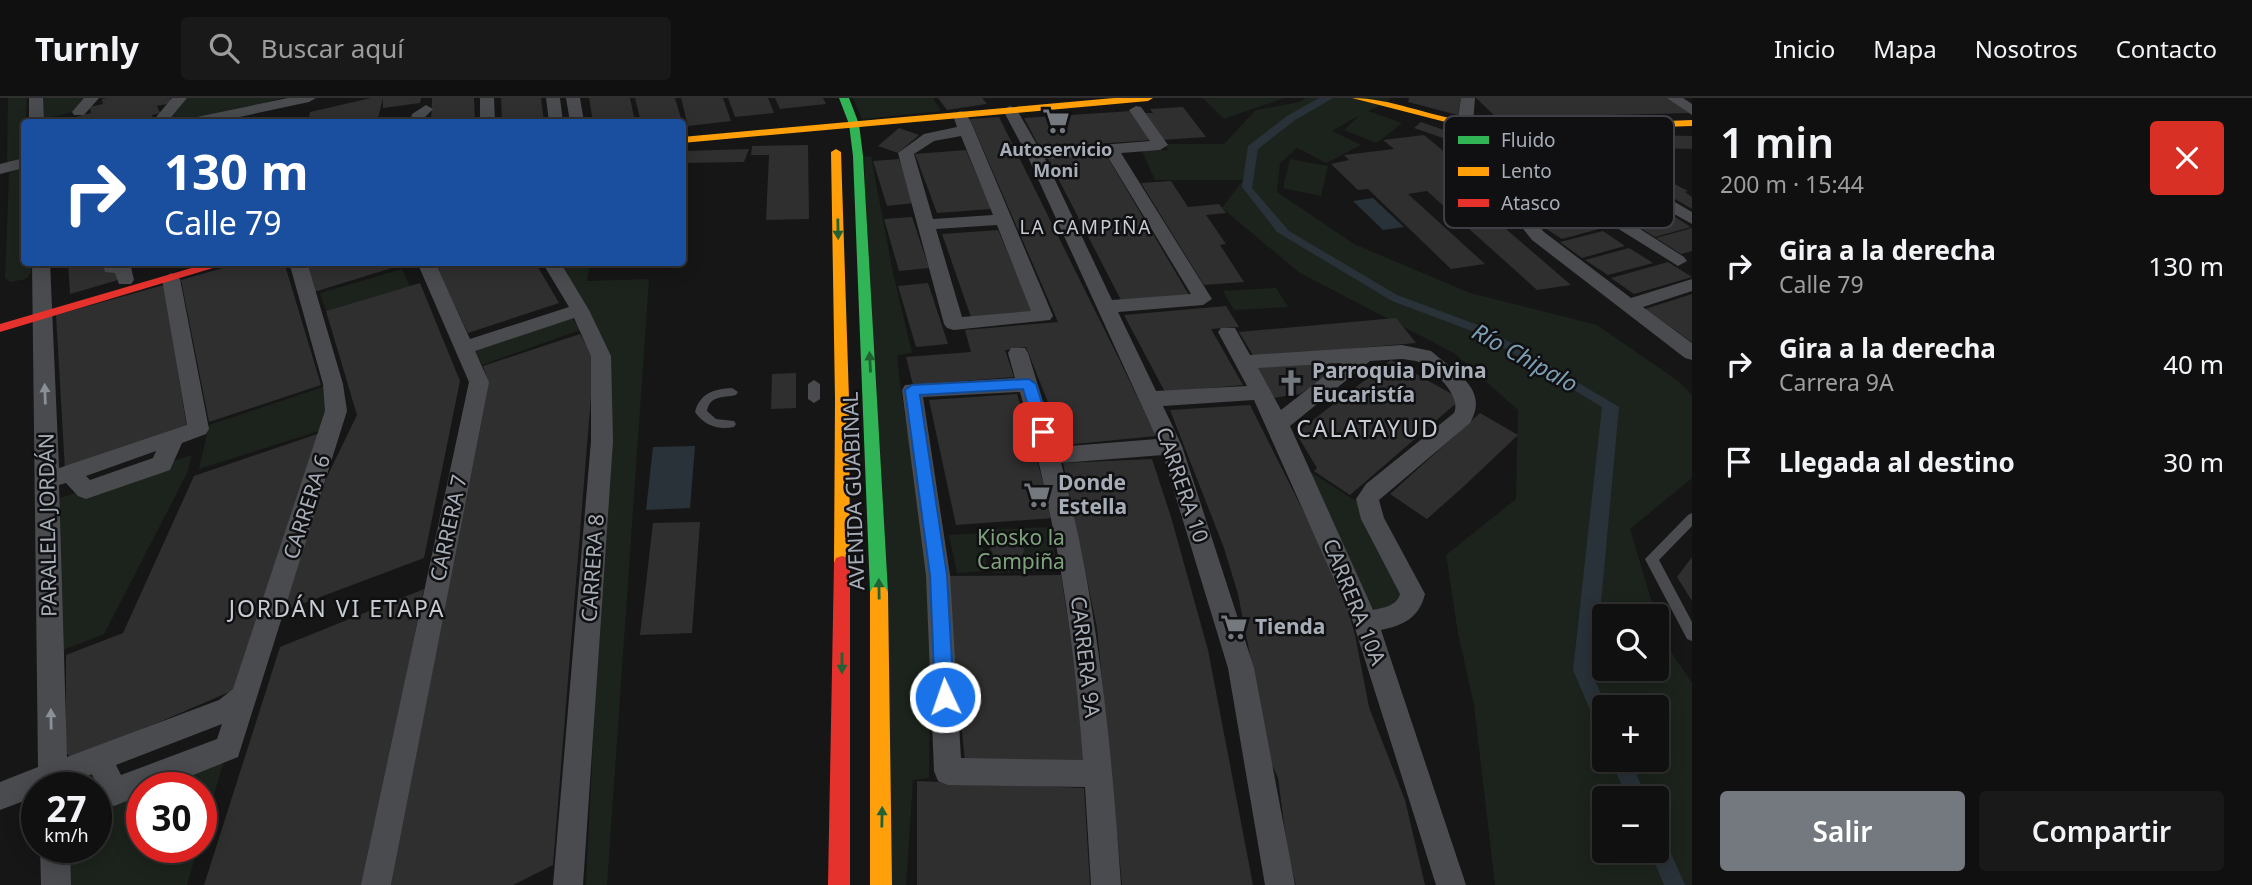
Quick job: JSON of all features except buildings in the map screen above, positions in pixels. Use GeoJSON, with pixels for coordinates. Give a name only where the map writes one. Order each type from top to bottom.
{"type":"FeatureCollection","features":[{"type":"Feature","properties":{"kind":"main road","name":"AVENIDA GUABINAL"},"geometry":{"type":"LineString","coordinates":[[827,98],[833,125],[836,161],[842,399],[842,780],[839,885]]}},
{"type":"Feature","properties":{"kind":"main road","name":"AVENIDA GUABINAL"},"geometry":{"type":"LineString","coordinates":[[844,98],[855,124],[876,479],[883,779],[881,885]]}},
{"type":"Feature","properties":{"kind":"main road"},"geometry":{"type":"LineString","coordinates":[[686,140],[833,125],[963,122],[1010,110],[1148,98]]}},
{"type":"Feature","properties":{"kind":"main road"},"geometry":{"type":"LineString","coordinates":[[1357,98],[1393,104],[1444,118]]}},
{"type":"Feature","properties":{"kind":"main road"},"geometry":{"type":"LineString","coordinates":[[0,328],[42,309],[125,280],[176,266]]}},
{"type":"Feature","properties":{"kind":"main road"},"geometry":{"type":"LineString","coordinates":[[0,315],[42,309],[171,279],[214,266]]}},
{"type":"Feature","properties":{"kind":"street"},"geometry":{"type":"LineString","coordinates":[[36,98],[37,119]]}},
{"type":"Feature","properties":{"kind":"street"},"geometry":{"type":"LineString","coordinates":[[79,112],[92,98]]}},
{"type":"Feature","properties":{"kind":"street"},"geometry":{"type":"LineString","coordinates":[[162,119],[180,98]]}},
{"type":"Feature","properties":{"kind":"street"},"geometry":{"type":"LineString","coordinates":[[225,119],[244,117],[309,98]]}},
{"type":"Feature","properties":{"kind":"street"},"geometry":{"type":"LineString","coordinates":[[487,98],[488,119]]}},
{"type":"Feature","properties":{"kind":"street"},"geometry":{"type":"LineString","coordinates":[[553,98],[556,119]]}},
{"type":"Feature","properties":{"kind":"street"},"geometry":{"type":"LineString","coordinates":[[573,98],[576,119]]}},
{"type":"Feature","properties":{"kind":"street"},"geometry":{"type":"LineString","coordinates":[[1468,98],[1470,116]]}},
{"type":"Feature","properties":{"kind":"street"},"geometry":{"type":"LineString","coordinates":[[1674,98],[1691,121]]}},
{"type":"Feature","properties":{"kind":"street"},"geometry":{"type":"LineString","coordinates":[[417,119],[425,109]]}},
{"type":"Feature","properties":{"kind":"street","name":"CARRERA 10"},"geometry":{"type":"LineString","coordinates":[[1010,110],[1035,155],[1171,446],[1241,668],[1280,885]]}},
{"type":"Feature","properties":{"kind":"street"},"geometry":{"type":"LineString","coordinates":[[1035,155],[1160,145],[1136,110]]}},
{"type":"Feature","properties":{"kind":"street"},"geometry":{"type":"LineString","coordinates":[[963,122],[1043,316],[954,324],[906,153],[929,137],[963,122]]}},
{"type":"Feature","properties":{"kind":"street"},"geometry":{"type":"LineString","coordinates":[[1106,307],[1203,299],[1111,149]]}},
{"type":"Feature","properties":{"kind":"street"},"geometry":{"type":"LineString","coordinates":[[0,169],[21,164]]}},
{"type":"Feature","properties":{"kind":"street"},"geometry":{"type":"LineString","coordinates":[[1674,208],[1692,219]]}},
{"type":"Feature","properties":{"kind":"street"},"geometry":{"type":"LineString","coordinates":[[926,225],[1003,219]]}},
{"type":"Feature","properties":{"kind":"street"},"geometry":{"type":"LineString","coordinates":[[1531,228],[1692,353]]}},
{"type":"Feature","properties":{"kind":"street"},"geometry":{"type":"LineString","coordinates":[[1627,228],[1678,261]]}},
{"type":"Feature","properties":{"kind":"street","name":"PARALELA JORDÁN"},"geometry":{"type":"LineString","coordinates":[[41,266],[42,309],[59,476],[52,772]]}},
{"type":"Feature","properties":{"kind":"street"},"geometry":{"type":"LineString","coordinates":[[111,266],[124,268],[125,280]]}},
{"type":"Feature","properties":{"kind":"street","name":"CARRERA 6"},"geometry":{"type":"LineString","coordinates":[[99,758],[114,792],[228,748],[336,411],[333,384],[299,266]]}},
{"type":"Feature","properties":{"kind":"street","name":"CARRERA 7"},"geometry":{"type":"LineString","coordinates":[[376,885],[479,382],[428,266]]}},
{"type":"Feature","properties":{"kind":"street","name":"CARRERA 8"},"geometry":{"type":"LineString","coordinates":[[553,266],[580,310],[601,356],[602,441],[567,885]]}},
{"type":"Feature","properties":{"kind":"street"},"geometry":{"type":"LineString","coordinates":[[59,476],[86,490],[162,464],[173,438],[198,429],[171,279]]}},
{"type":"Feature","properties":{"kind":"street"},"geometry":{"type":"LineString","coordinates":[[1628,305],[1692,285]]}},
{"type":"Feature","properties":{"kind":"street"},"geometry":{"type":"LineString","coordinates":[[465,348],[580,310]]}},
{"type":"Feature","properties":{"kind":"street","name":"CARRERA 10A"},"geometry":{"type":"LineString","coordinates":[[1228,332],[1263,396],[1286,417],[1366,622],[1451,885]]}},
{"type":"Feature","properties":{"kind":"street"},"geometry":{"type":"LineString","coordinates":[[1245,362],[1402,352],[1424,356],[1463,390],[1467,407],[1462,418],[1374,490],[1367,499],[1373,519],[1413,594],[1410,605],[1395,616],[1366,622]]}},
{"type":"Feature","properties":{"kind":"street","name":"CARRERA 9A"},"geometry":{"type":"LineString","coordinates":[[1018,353],[1050,456],[1074,570],[1100,774],[1106,885]]}},
{"type":"Feature","properties":{"kind":"street"},"geometry":{"type":"LineString","coordinates":[[1286,417],[1365,354]]}},
{"type":"Feature","properties":{"kind":"street"},"geometry":{"type":"LineString","coordinates":[[1029,384],[912,390],[938,575],[948,771],[1100,774]]}},
{"type":"Feature","properties":{"kind":"street"},"geometry":{"type":"LineString","coordinates":[[1151,399],[1263,396]]}},
{"type":"Feature","properties":{"kind":"street"},"geometry":{"type":"LineString","coordinates":[[1050,456],[1171,446]]}},
{"type":"Feature","properties":{"kind":"street"},"geometry":{"type":"LineString","coordinates":[[72,772],[99,758],[228,709],[243,698]]}},
{"type":"Feature","properties":{"kind":"street"},"geometry":{"type":"LineString","coordinates":[[0,796],[21,790]]}},
{"type":"Feature","properties":{"kind":"street"},"geometry":{"type":"LineString","coordinates":[[56,863],[57,885]]}},
{"type":"Feature","properties":{"kind":"lane"},"geometry":{"type":"LineString","coordinates":[[814,384],[814,399]]}},
{"type":"Feature","properties":{"kind":"lane"},"geometry":{"type":"LineString","coordinates":[[730,424],[717,424],[706,420],[701,412],[702,404],[709,396],[732,392]]}},
{"type":"Feature","properties":{"kind":"lane"},"geometry":{"type":"LineString","coordinates":[[1692,519],[1652,559],[1692,635]]}},
{"type":"Feature","properties":{"kind":"green space"},"geometry":{"type":"Polygon","coordinates":[[[8,98],[27,98],[26,119],[21,119],[21,161],[11,164],[7,161],[8,98]]]}},
{"type":"Feature","properties":{"kind":"green space"},"geometry":{"type":"Polygon","coordinates":[[[39,98],[94,98],[83,110],[41,119],[39,98]]]}},
{"type":"Feature","properties":{"kind":"green space"},"geometry":{"type":"Polygon","coordinates":[[[182,98],[283,98],[199,119],[164,119],[182,98]]]}},
{"type":"Feature","properties":{"kind":"green space"},"geometry":{"type":"Polygon","coordinates":[[[853,98],[933,98],[941,111],[862,119],[853,98]]]}},
{"type":"Feature","properties":{"kind":"green space"},"geometry":{"type":"Polygon","coordinates":[[[1203,98],[1284,98],[1224,119],[1203,98]]]}},
{"type":"Feature","properties":{"kind":"green space"},"geometry":{"type":"Polygon","coordinates":[[[1306,98],[1390,98],[1368,111],[1402,123],[1377,143],[1344,130],[1360,115],[1332,131],[1361,145],[1326,163],[1297,148],[1280,163],[1277,192],[1354,244],[1470,293],[1597,325],[1678,381],[1692,395],[1692,478],[1630,529],[1652,604],[1592,604],[1592,681],[1669,681],[1669,649],[1692,683],[1692,885],[1495,885],[1474,705],[1458,633],[1446,555],[1516,499],[1518,410],[1454,353],[1300,273],[1222,208],[1243,180],[1155,180],[1142,151],[1168,150],[1165,144],[1224,144],[1256,110],[1299,102],[1306,98]]]}},
{"type":"Feature","properties":{"kind":"green space"},"geometry":{"type":"Polygon","coordinates":[[[871,156],[893,273],[912,353],[897,355],[921,509],[929,592],[929,778],[913,780],[906,885],[887,885],[864,157],[871,156]]]}},
{"type":"Feature","properties":{"kind":"green space"},"geometry":{"type":"Polygon","coordinates":[[[1290,159],[1328,166],[1321,196],[1283,188],[1290,159]]]}},
{"type":"Feature","properties":{"kind":"green space"},"geometry":{"type":"Polygon","coordinates":[[[21,167],[21,266],[31,266],[31,273],[26,279],[10,282],[5,278],[9,173],[21,167]]]}},
{"type":"Feature","properties":{"kind":"green space"},"geometry":{"type":"Polygon","coordinates":[[[560,266],[590,266],[587,281],[649,279],[607,885],[586,885],[608,438],[609,355],[560,266]]]}},
{"type":"Feature","properties":{"kind":"green space"},"geometry":{"type":"Polygon","coordinates":[[[402,269],[410,286],[326,311],[320,293],[402,269]]]}},
{"type":"Feature","properties":{"kind":"green space"},"geometry":{"type":"Polygon","coordinates":[[[1276,288],[1288,307],[1234,310],[1223,291],[1276,288]]]}},
{"type":"Feature","properties":{"kind":"green space"},"geometry":{"type":"Polygon","coordinates":[[[571,316],[580,330],[482,365],[474,350],[571,316]]]}},
{"type":"Feature","properties":{"kind":"green space"},"geometry":{"type":"Polygon","coordinates":[[[323,387],[328,409],[322,430],[199,469],[209,425],[323,387]]]}},
{"type":"Feature","properties":{"kind":"green space"},"geometry":{"type":"Polygon","coordinates":[[[192,455],[187,473],[104,634],[50,655],[48,502],[192,455]]]}},
{"type":"Feature","properties":{"kind":"green space"},"geometry":{"type":"Polygon","coordinates":[[[1309,471],[1362,505],[1407,603],[1373,611],[1309,471]]]}},
{"type":"Feature","properties":{"kind":"green space","name":"Kiosko la Campiña"},"geometry":{"type":"Polygon","coordinates":[[[1048,527],[1059,570],[993,573],[985,530],[1048,527]]]}},
{"type":"Feature","properties":{"kind":"green space"},"geometry":{"type":"Polygon","coordinates":[[[980,533],[988,571],[957,573],[949,535],[980,533]]]}},
{"type":"Feature","properties":{"kind":"green space"},"geometry":{"type":"Polygon","coordinates":[[[228,748],[217,784],[217,772],[164,772],[228,748]]]}},
{"type":"Feature","properties":{"kind":"green space"},"geometry":{"type":"Polygon","coordinates":[[[99,758],[105,772],[64,772],[99,758]]]}},
{"type":"Feature","properties":{"kind":"green space"},"geometry":{"type":"Polygon","coordinates":[[[126,786],[126,863],[193,863],[187,885],[68,885],[67,863],[112,863],[112,787],[114,791],[126,786]]]}},
{"type":"Feature","properties":{"kind":"water","name":"Río Chipalo"},"geometry":{"type":"Polygon","coordinates":[[[1319,98],[1333,98],[1295,120],[1258,149],[1252,188],[1289,231],[1397,295],[1486,328],[1619,407],[1601,604],[1592,604],[1592,681],[1595,681],[1602,695],[1592,695],[1592,715],[1573,670],[1602,407],[1480,334],[1392,301],[1277,232],[1242,187],[1248,146],[1287,116],[1319,98]]]}},
{"type":"Feature","properties":{"kind":"water"},"geometry":{"type":"Polygon","coordinates":[[[1373,198],[1404,227],[1383,230],[1353,201],[1373,198]]]}},
{"type":"Feature","properties":{"kind":"water"},"geometry":{"type":"Polygon","coordinates":[[[695,446],[690,508],[646,510],[653,447],[695,446]]]}},
{"type":"Feature","properties":{"kind":"water"},"geometry":{"type":"Polygon","coordinates":[[[1616,772],[1635,772],[1642,786],[1622,786],[1616,772]]]}},
{"type":"Feature","properties":{"kind":"water"},"geometry":{"type":"Polygon","coordinates":[[[1669,849],[1685,885],[1664,885],[1655,863],[1669,863],[1669,849]]]}},
{"type":"Feature","properties":{"kind":"traffic: fast"},"geometry":{"type":"LineString","coordinates":[[844,98],[854,124],[858,156],[879,592]]}},
{"type":"Feature","properties":{"kind":"traffic: slow"},"geometry":{"type":"LineString","coordinates":[[686,140],[1148,98]]}},
{"type":"Feature","properties":{"kind":"traffic: slow"},"geometry":{"type":"LineString","coordinates":[[1357,98],[1444,119]]}},
{"type":"Feature","properties":{"kind":"traffic: slow"},"geometry":{"type":"LineString","coordinates":[[1674,124],[1692,123]]}},
{"type":"Feature","properties":{"kind":"traffic: slow"},"geometry":{"type":"LineString","coordinates":[[836,152],[842,399],[842,563]]}},
{"type":"Feature","properties":{"kind":"traffic: slow"},"geometry":{"type":"LineString","coordinates":[[879,592],[881,885]]}},
{"type":"Feature","properties":{"kind":"traffic: jam"},"geometry":{"type":"LineString","coordinates":[[0,328],[213,266]]}},
{"type":"Feature","properties":{"kind":"traffic: jam"},"geometry":{"type":"LineString","coordinates":[[839,885],[842,563]]}},
{"type":"Feature","properties":{"kind":"place","name":"Autoservicio Moni"},"geometry":{"type":"Point","coordinates":[1056,121]}},
{"type":"Feature","properties":{"kind":"place","name":"Parroquia Divina Eucaristía"},"geometry":{"type":"Point","coordinates":[1291,383]}},
{"type":"Feature","properties":{"kind":"place","name":"Donde Estella"},"geometry":{"type":"Point","coordinates":[1037,495]}},
{"type":"Feature","properties":{"kind":"place","name":"Tienda"},"geometry":{"type":"Point","coordinates":[1234,627]}},
{"type":"Feature","properties":{"kind":"district","name":"LA CAMPIÑA"},"geometry":{"type":"Point","coordinates":[1086,227]}},
{"type":"Feature","properties":{"kind":"district","name":"CALATAYUD"},"geometry":{"type":"Point","coordinates":[1368,429]}},
{"type":"Feature","properties":{"kind":"district","name":"JORDÁN VI ETAPA"},"geometry":{"type":"Point","coordinates":[337,609]}},
{"type":"Feature","properties":{"kind":"route"},"geometry":{"type":"LineString","coordinates":[[945,697],[938,575],[912,390],[1029,384],[1043,432]]}}]}
